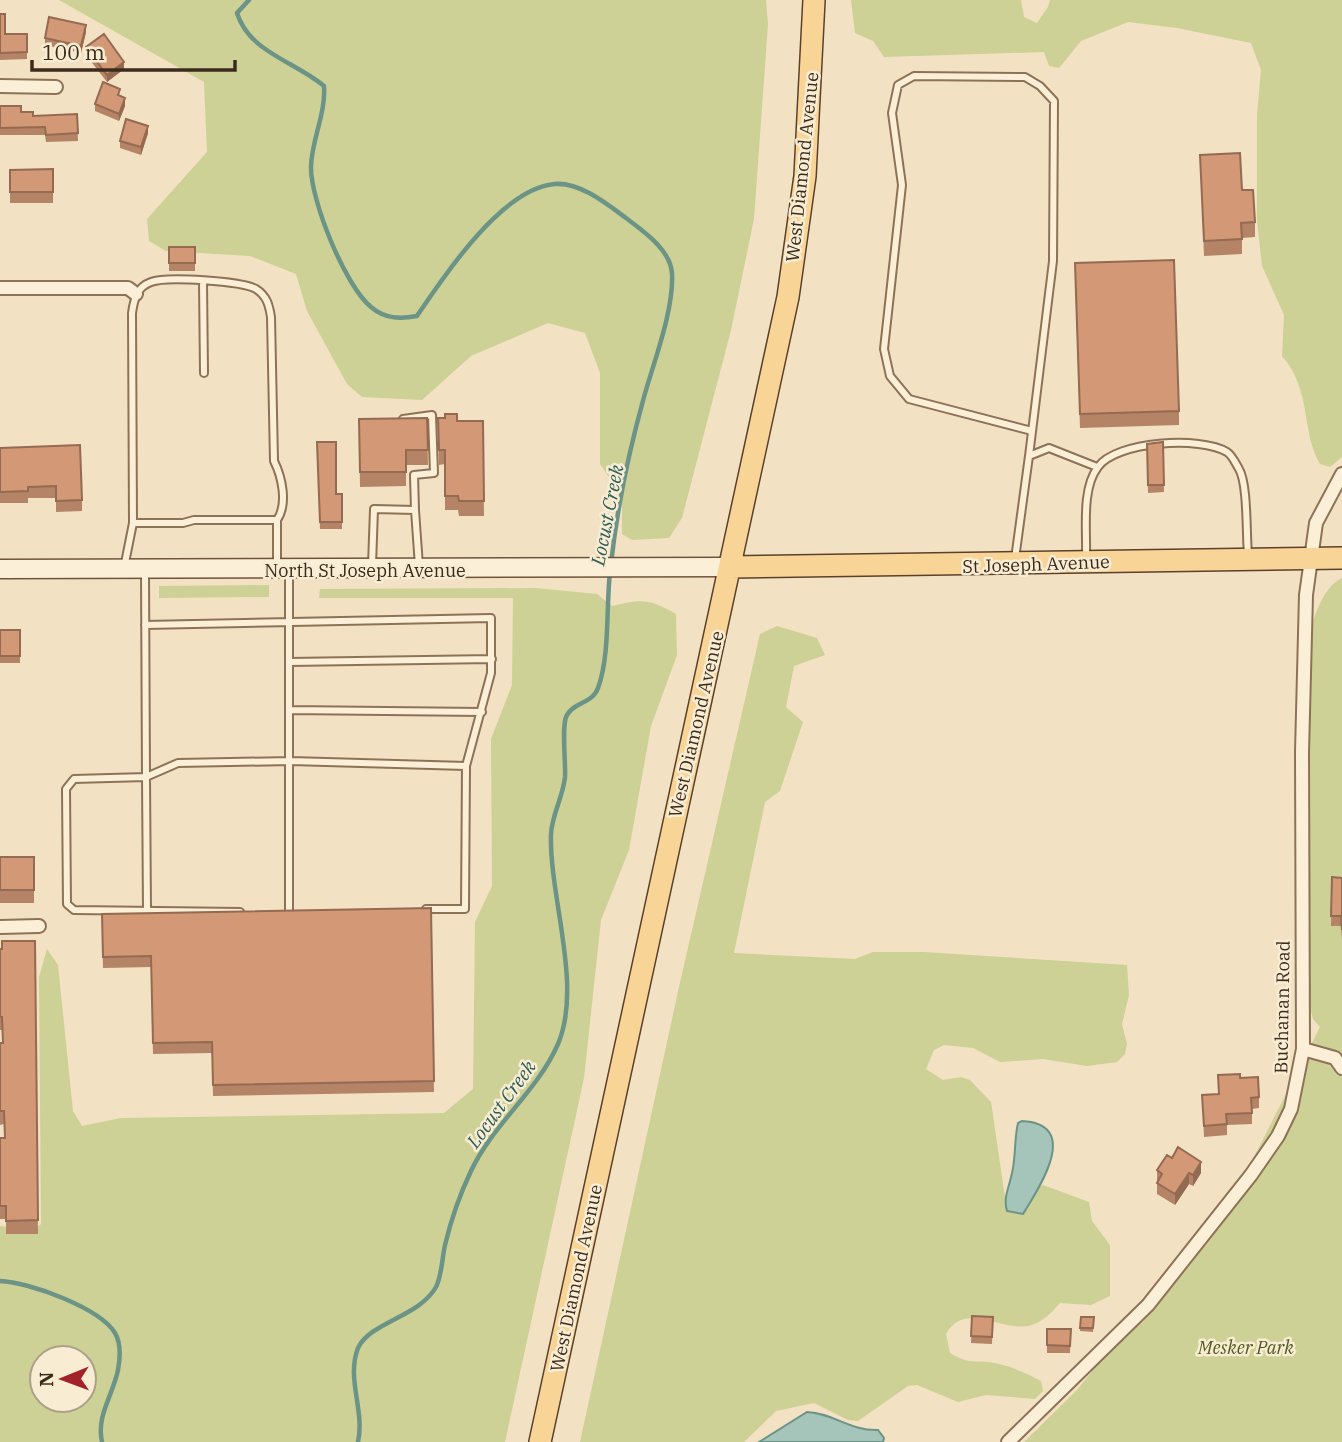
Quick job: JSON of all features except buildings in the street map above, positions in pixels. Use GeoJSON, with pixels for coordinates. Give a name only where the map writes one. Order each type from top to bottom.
{"type":"FeatureCollection","features":[{"type":"Feature","properties":{"kind":"main road","name":"West Diamond Avenue"},"geometry":{"type":"LineString","coordinates":[[540,1442],[731,567],[794,262],[809,129],[814,0]]}},
{"type":"Feature","properties":{"kind":"main road","name":"St Joseph Avenue"},"geometry":{"type":"LineString","coordinates":[[731,567],[1342,558]]}},
{"type":"Feature","properties":{"kind":"main road","name":"North St Joseph Avenue"},"geometry":{"type":"LineString","coordinates":[[0,569],[283,571],[731,567]]}},
{"type":"Feature","properties":{"kind":"street"},"geometry":{"type":"LineString","coordinates":[[0,86],[56,87]]}},
{"type":"Feature","properties":{"kind":"street"},"geometry":{"type":"LineString","coordinates":[[0,288],[128,288],[136,294]]}},
{"type":"Feature","properties":{"kind":"street","name":"Buchanan Road"},"geometry":{"type":"LineString","coordinates":[[1009,1442],[1148,1305],[1251,1174],[1278,1136],[1291,1109],[1303,1049],[1303,634],[1311,558],[1319,514],[1342,474]]}},
{"type":"Feature","properties":{"kind":"street"},"geometry":{"type":"LineString","coordinates":[[0,927],[39,926]]}},
{"type":"Feature","properties":{"kind":"street"},"geometry":{"type":"LineString","coordinates":[[1303,1049],[1340,1060]]}},
{"type":"Feature","properties":{"kind":"lane"},"geometry":{"type":"LineString","coordinates":[[1015,564],[1029,456],[1053,261],[1054,101],[1040,86],[1025,77],[914,76],[898,85],[892,113],[902,184],[884,349],[890,376],[909,399],[1032,431]]}},
{"type":"Feature","properties":{"kind":"lane"},"geometry":{"type":"LineString","coordinates":[[123,570],[133,523],[132,313],[136,294],[150,282],[168,279],[255,288],[268,301],[271,317],[274,461],[282,476],[282,513],[277,520],[289,621],[289,912]]}},
{"type":"Feature","properties":{"kind":"lane"},"geometry":{"type":"LineString","coordinates":[[203,282],[204,373]]}},
{"type":"Feature","properties":{"kind":"lane"},"geometry":{"type":"LineString","coordinates":[[393,420],[432,415],[434,473],[414,475],[419,570]]}},
{"type":"Feature","properties":{"kind":"lane"},"geometry":{"type":"LineString","coordinates":[[1086,562],[1088,495],[1097,467],[1111,456],[1159,444],[1213,447],[1228,452],[1241,472],[1248,559]]}},
{"type":"Feature","properties":{"kind":"lane"},"geometry":{"type":"LineString","coordinates":[[1029,456],[1049,448],[1097,467]]}},
{"type":"Feature","properties":{"kind":"lane"},"geometry":{"type":"LineString","coordinates":[[372,570],[374,509],[415,510]]}},
{"type":"Feature","properties":{"kind":"lane"},"geometry":{"type":"LineString","coordinates":[[133,523],[277,520]]}},
{"type":"Feature","properties":{"kind":"lane"},"geometry":{"type":"LineString","coordinates":[[145,570],[147,910]]}},
{"type":"Feature","properties":{"kind":"lane"},"geometry":{"type":"LineString","coordinates":[[145,625],[491,618],[492,659],[482,712],[466,766],[465,909],[418,909]]}},
{"type":"Feature","properties":{"kind":"lane"},"geometry":{"type":"LineString","coordinates":[[289,662],[492,659]]}},
{"type":"Feature","properties":{"kind":"lane"},"geometry":{"type":"LineString","coordinates":[[289,710],[482,712]]}},
{"type":"Feature","properties":{"kind":"lane"},"geometry":{"type":"LineString","coordinates":[[251,912],[74,910],[66,904],[66,789],[74,779],[146,777],[178,763],[291,761],[466,766]]}},
{"type":"Feature","properties":{"kind":"lane"},"geometry":{"type":"LineString","coordinates":[[276,912],[301,912]]}},
{"type":"Feature","properties":{"kind":"green space"},"geometry":{"type":"Polygon","coordinates":[[[59,0],[766,0],[768,24],[754,219],[731,330],[682,518],[669,538],[632,540],[622,534],[622,496],[600,464],[600,373],[585,333],[548,323],[471,356],[422,400],[362,397],[347,384],[307,311],[296,274],[250,256],[166,251],[149,241],[147,219],[207,152],[204,82],[59,0]]]}},
{"type":"Feature","properties":{"kind":"green space"},"geometry":{"type":"Polygon","coordinates":[[[851,0],[1021,0],[1024,17],[1037,23],[1050,0],[1342,0],[1342,457],[1330,467],[1320,464],[1314,452],[1298,383],[1282,356],[1284,315],[1262,266],[1257,220],[1257,115],[1261,70],[1251,43],[1177,28],[1128,22],[1081,41],[1059,68],[1049,66],[1044,52],[884,57],[873,41],[855,33],[851,0]]]}},
{"type":"Feature","properties":{"kind":"green space","name":"Mesker Park"},"geometry":{"type":"Polygon","coordinates":[[[1342,578],[1342,1442],[1024,1442],[1077,1390],[1113,1345],[1143,1322],[1224,1216],[1320,1027],[1313,1019],[1308,1000],[1310,632],[1325,594],[1342,578]]]}},
{"type":"Feature","properties":{"kind":"green space"},"geometry":{"type":"Polygon","coordinates":[[[269,585],[269,597],[159,598],[159,586],[269,585]]]}},
{"type":"Feature","properties":{"kind":"green space"},"geometry":{"type":"Polygon","coordinates":[[[535,588],[597,594],[612,606],[645,601],[676,614],[677,655],[651,726],[629,850],[601,920],[584,1078],[505,1442],[0,1442],[0,1226],[33,1230],[41,1224],[39,977],[47,949],[58,965],[73,1111],[82,1126],[121,1118],[444,1113],[473,1089],[475,922],[492,886],[491,739],[512,685],[513,598],[319,598],[320,589],[535,588]]]}},
{"type":"Feature","properties":{"kind":"green space"},"geometry":{"type":"Polygon","coordinates":[[[777,626],[817,638],[825,655],[794,666],[786,707],[803,722],[780,791],[765,802],[734,953],[855,959],[873,952],[924,952],[1127,965],[1129,995],[1122,1024],[1127,1044],[1125,1054],[1117,1062],[1087,1066],[1043,1059],[1000,1062],[973,1048],[944,1045],[934,1050],[926,1069],[943,1080],[961,1077],[970,1080],[991,1102],[1007,1211],[1029,1204],[1035,1190],[1043,1185],[1089,1202],[1092,1221],[1110,1245],[1110,1296],[1091,1305],[1060,1303],[1050,1314],[1033,1325],[1006,1325],[973,1318],[954,1324],[946,1334],[950,1353],[958,1357],[1004,1365],[1041,1381],[1043,1391],[1035,1399],[986,1395],[958,1402],[917,1385],[908,1386],[858,1421],[848,1420],[814,1403],[776,1411],[744,1442],[580,1442],[679,987],[760,634],[777,626]]]}},
{"type":"Feature","properties":{"kind":"water"},"geometry":{"type":"Polygon","coordinates":[[[1022,1121],[1040,1125],[1050,1133],[1053,1145],[1046,1174],[1023,1214],[1007,1211],[1006,1201],[1018,1123],[1022,1121]]]}},
{"type":"Feature","properties":{"kind":"water"},"geometry":{"type":"Polygon","coordinates":[[[807,1412],[825,1415],[859,1428],[878,1430],[884,1438],[883,1442],[759,1442],[807,1412]]]}},
{"type":"Feature","properties":{"kind":"waterway","name":"Locust Creek"},"geometry":{"type":"LineString","coordinates":[[249,0],[237,13],[251,37],[262,47],[324,86],[323,106],[311,166],[316,199],[340,262],[361,296],[376,311],[393,317],[417,316],[442,279],[495,217],[535,189],[555,184],[574,186],[602,201],[661,248],[672,273],[670,303],[629,459],[611,564]]}},
{"type":"Feature","properties":{"kind":"waterway","name":"Locust Creek"},"geometry":{"type":"LineString","coordinates":[[358,1442],[360,1430],[354,1371],[358,1348],[373,1332],[418,1306],[436,1287],[450,1226],[471,1171],[491,1138],[539,1077],[558,1044],[565,1021],[566,968],[551,834],[565,777],[565,720],[574,707],[596,693],[602,675],[610,572]]}},
{"type":"Feature","properties":{"kind":"waterway","name":"Locust Creek"},"geometry":{"type":"LineString","coordinates":[[0,1281],[28,1286],[63,1298],[95,1314],[115,1333],[119,1346],[119,1366],[103,1414],[102,1442]]}}]}
